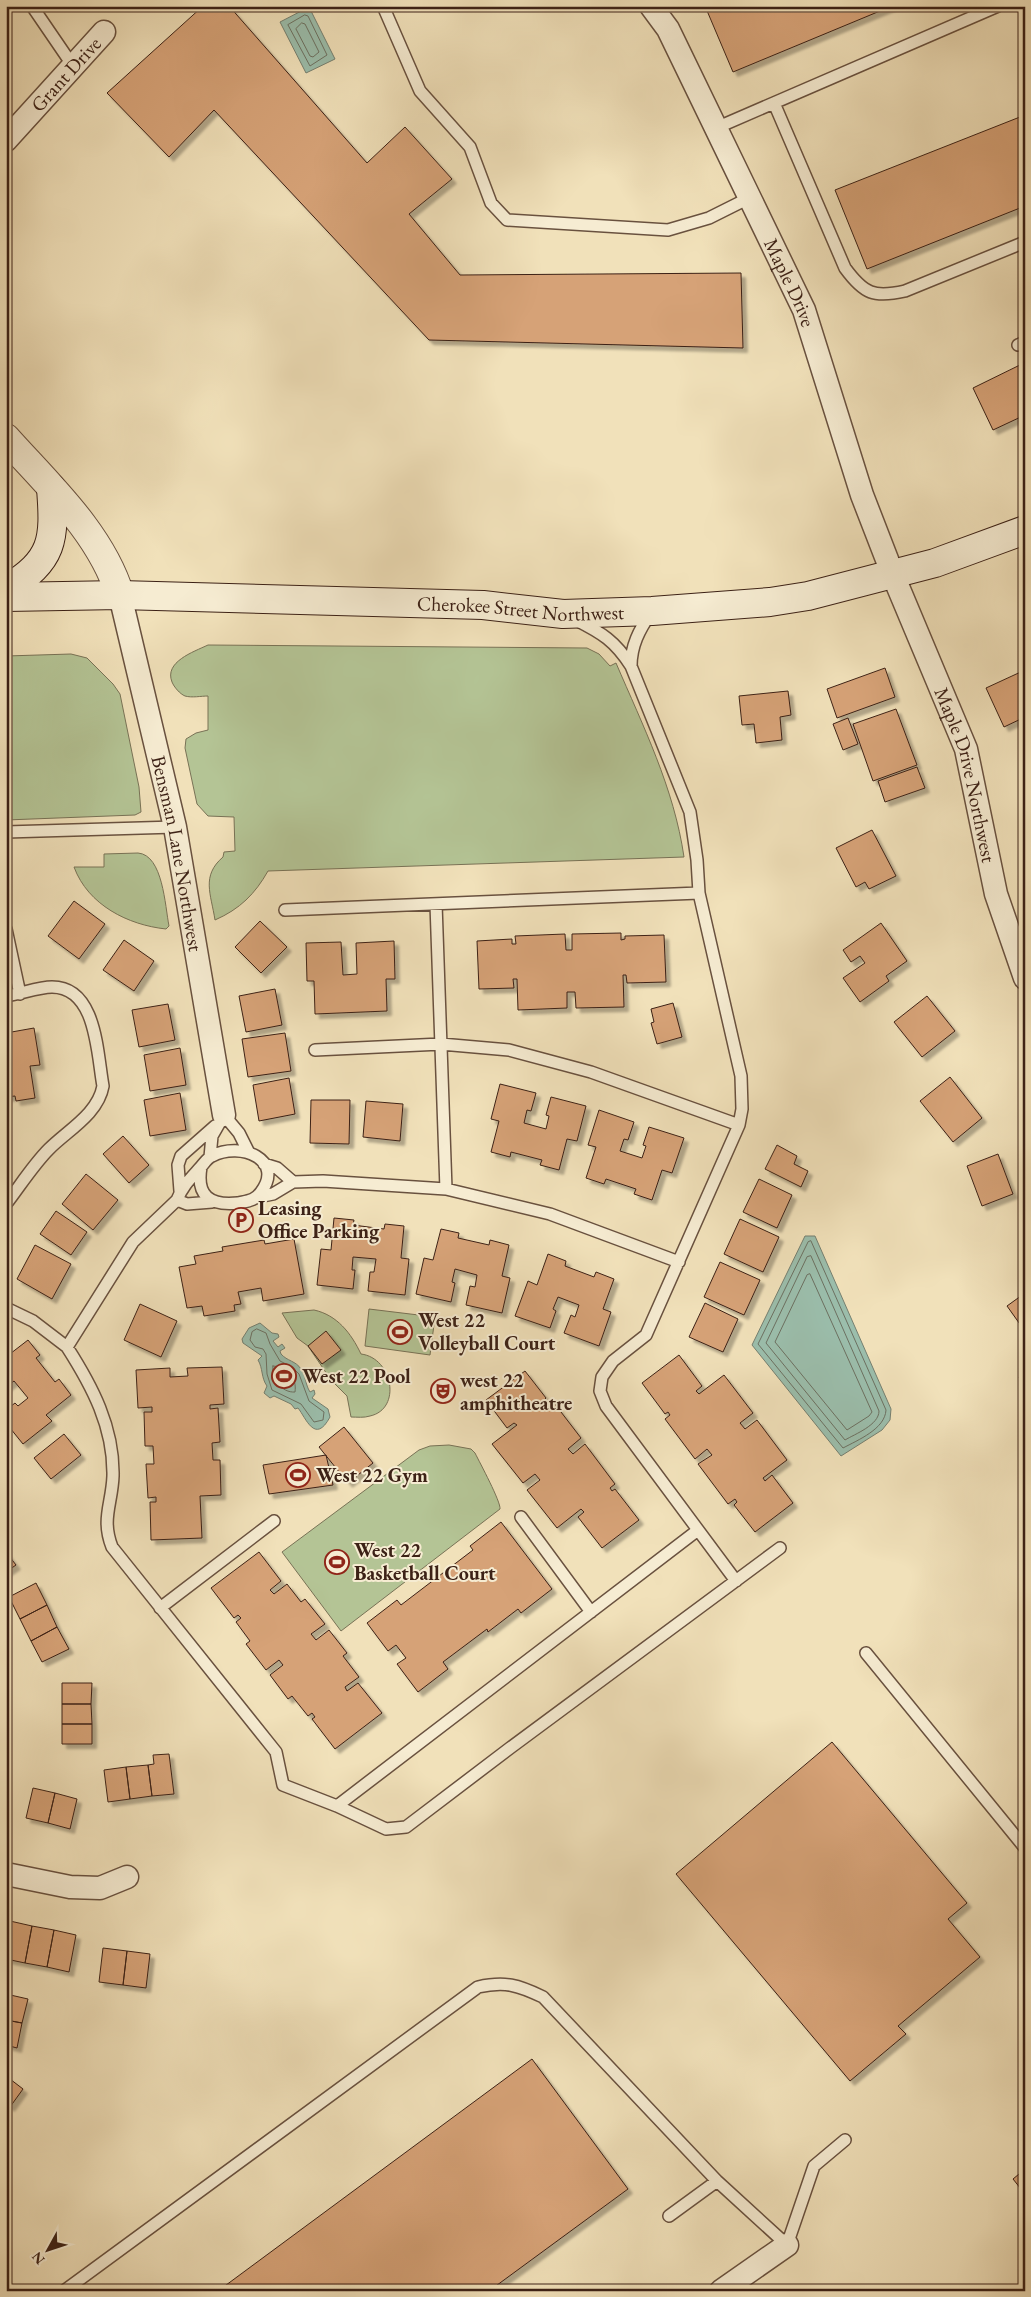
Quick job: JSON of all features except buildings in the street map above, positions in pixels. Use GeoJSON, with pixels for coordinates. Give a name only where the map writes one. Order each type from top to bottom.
{"type":"FeatureCollection","features":[{"type":"Feature","properties":{"kind":"main road"},"geometry":{"type":"LineString","coordinates":[[6,438],[51,488],[97,546],[110,567],[120,595]]}},
{"type":"Feature","properties":{"kind":"main road"},"geometry":{"type":"LineString","coordinates":[[6,589],[30,572],[46,553],[52,539],[53,526],[51,488]]}},
{"type":"Feature","properties":{"kind":"main road","name":"Cherokee Street Northwest"},"geometry":{"type":"LineString","coordinates":[[6,597],[120,595],[483,605],[563,614],[652,611],[808,596],[893,575],[976,549],[1025,530]]}},
{"type":"Feature","properties":{"kind":"street","name":"Maple Drive"},"geometry":{"type":"LineString","coordinates":[[651,6],[668,29],[751,197],[804,310],[862,495],[893,575]]}},
{"type":"Feature","properties":{"kind":"street","name":"Grant Drive"},"geometry":{"type":"LineString","coordinates":[[6,140],[104,32]]}},
{"type":"Feature","properties":{"kind":"street","name":"Maple Drive Northwest"},"geometry":{"type":"LineString","coordinates":[[893,575],[966,749],[996,894],[1025,978]]}},
{"type":"Feature","properties":{"kind":"street","name":"Bensman Lane Northwest"},"geometry":{"type":"LineString","coordinates":[[120,595],[175,827],[221,1119]]}},
{"type":"Feature","properties":{"kind":"street"},"geometry":{"type":"LineString","coordinates":[[6,1874],[70,1888],[100,1888],[127,1878]]}},
{"type":"Feature","properties":{"kind":"street"},"geometry":{"type":"LineString","coordinates":[[721,2291],[787,2244]]}},
{"type":"Feature","properties":{"kind":"lane"},"geometry":{"type":"LineString","coordinates":[[32,6],[73,66]]}},
{"type":"Feature","properties":{"kind":"lane"},"geometry":{"type":"LineString","coordinates":[[383,6],[420,91],[470,147],[491,203],[507,220],[668,230],[709,218],[751,197]]}},
{"type":"Feature","properties":{"kind":"lane"},"geometry":{"type":"LineString","coordinates":[[716,128],[998,6]]}},
{"type":"Feature","properties":{"kind":"lane"},"geometry":{"type":"LineString","coordinates":[[774,103],[846,268],[855,282],[870,294],[887,295],[905,291],[1025,242]]}},
{"type":"Feature","properties":{"kind":"lane"},"geometry":{"type":"LineString","coordinates":[[631,666],[631,656],[637,635],[652,611]]}},
{"type":"Feature","properties":{"kind":"lane"},"geometry":{"type":"LineString","coordinates":[[563,614],[610,639],[619,647],[631,666],[690,812],[697,860],[699,893],[741,1076],[742,1109],[739,1125],[679,1262],[646,1335],[613,1360],[602,1377],[600,1391],[606,1406],[736,1581]]}},
{"type":"Feature","properties":{"kind":"lane"},"geometry":{"type":"LineString","coordinates":[[6,832],[175,827]]}},
{"type":"Feature","properties":{"kind":"lane"},"geometry":{"type":"LineString","coordinates":[[285,910],[699,893]]}},
{"type":"Feature","properties":{"kind":"lane"},"geometry":{"type":"LineString","coordinates":[[436,904],[446,1189]]}},
{"type":"Feature","properties":{"kind":"lane"},"geometry":{"type":"LineString","coordinates":[[6,929],[20,994]]}},
{"type":"Feature","properties":{"kind":"lane"},"geometry":{"type":"LineString","coordinates":[[6,996],[53,987],[67,991],[79,998],[90,1015],[102,1086],[101,1095],[96,1105],[48,1149],[6,1204]]}},
{"type":"Feature","properties":{"kind":"lane"},"geometry":{"type":"LineString","coordinates":[[315,1050],[441,1044],[509,1050],[590,1072],[739,1125]]}},
{"type":"Feature","properties":{"kind":"lane"},"geometry":{"type":"LineString","coordinates":[[221,1119],[239,1133],[248,1151],[264,1164],[277,1168],[292,1182]]}},
{"type":"Feature","properties":{"kind":"lane"},"geometry":{"type":"LineString","coordinates":[[66,1347],[133,1242],[179,1196],[210,1156],[212,1136],[221,1119]]}},
{"type":"Feature","properties":{"kind":"lane"},"geometry":{"type":"LineString","coordinates":[[221,1119],[181,1156],[178,1165],[179,1196],[187,1204],[212,1202],[224,1204],[249,1201],[273,1194],[292,1182],[323,1181],[446,1189],[550,1214],[679,1262]]}},
{"type":"Feature","properties":{"kind":"lane"},"geometry":{"type":"LineString","coordinates":[[210,1156],[238,1150],[248,1151]]}},
{"type":"Feature","properties":{"kind":"lane"},"geometry":{"type":"LineString","coordinates":[[258,1197],[266,1186],[267,1174],[264,1164]]}},
{"type":"Feature","properties":{"kind":"lane"},"geometry":{"type":"LineString","coordinates":[[201,1167],[199,1180],[206,1196],[212,1202]]}},
{"type":"Feature","properties":{"kind":"lane"},"geometry":{"type":"LineString","coordinates":[[6,1308],[33,1321],[66,1347],[98,1399],[110,1444],[113,1476],[105,1520],[106,1533],[112,1547],[276,1752],[283,1785],[337,1806],[386,1829],[406,1827],[780,1548]]}},
{"type":"Feature","properties":{"kind":"lane"},"geometry":{"type":"LineString","coordinates":[[521,1517],[591,1612]]}},
{"type":"Feature","properties":{"kind":"lane"},"geometry":{"type":"LineString","coordinates":[[160,1608],[274,1521]]}},
{"type":"Feature","properties":{"kind":"lane"},"geometry":{"type":"LineString","coordinates":[[337,1806],[698,1530]]}},
{"type":"Feature","properties":{"kind":"lane"},"geometry":{"type":"LineString","coordinates":[[866,1654],[1025,1848]]}},
{"type":"Feature","properties":{"kind":"lane"},"geometry":{"type":"LineString","coordinates":[[64,2291],[478,1987],[498,1983],[522,1987],[543,1996],[717,2181],[787,2244],[814,2166],[846,2140]]}},
{"type":"Feature","properties":{"kind":"lane"},"geometry":{"type":"LineString","coordinates":[[669,2216],[717,2181]]}},
{"type":"Feature","properties":{"kind":"shaded area"},"geometry":{"type":"Polygon","coordinates":[[[208,645],[587,648],[599,654],[610,666],[616,663],[647,734],[665,782],[673,806],[684,857],[268,871],[258,887],[246,900],[232,911],[215,920],[209,886],[210,878],[212,871],[223,857],[224,852],[235,851],[234,817],[208,816],[197,804],[185,748],[186,739],[196,733],[208,730],[208,696],[191,697],[183,695],[174,686],[171,675],[176,663],[208,645]]]}},
{"type":"Feature","properties":{"kind":"shaded area"},"geometry":{"type":"Polygon","coordinates":[[[71,654],[87,658],[113,684],[120,694],[139,787],[141,812],[135,815],[6,820],[6,656],[71,654]]]}},
{"type":"Feature","properties":{"kind":"shaded area"},"geometry":{"type":"Polygon","coordinates":[[[138,853],[146,856],[153,862],[158,872],[169,926],[166,929],[138,923],[111,911],[89,892],[80,880],[74,867],[104,867],[104,854],[138,853]]]}},
{"type":"Feature","properties":{"kind":"shaded area","name":"West 22 Volleyball Court"},"geometry":{"type":"Polygon","coordinates":[[[369,1309],[435,1317],[430,1355],[365,1346],[369,1309]]]}},
{"type":"Feature","properties":{"kind":"shaded area"},"geometry":{"type":"Polygon","coordinates":[[[314,1310],[330,1316],[348,1332],[361,1354],[372,1358],[380,1364],[390,1384],[390,1394],[387,1404],[380,1411],[368,1417],[351,1417],[347,1396],[331,1380],[308,1346],[297,1338],[282,1313],[314,1310]]]}},
{"type":"Feature","properties":{"kind":"shaded area"},"geometry":{"type":"Polygon","coordinates":[[[449,1445],[471,1449],[475,1453],[494,1491],[500,1509],[341,1631],[282,1552],[419,1450],[430,1446],[449,1445]]]}},
{"type":"Feature","properties":{"kind":"water"},"geometry":{"type":"Polygon","coordinates":[[[309,7],[335,59],[306,73],[280,22],[309,7]]]}},
{"type":"Feature","properties":{"kind":"water"},"geometry":{"type":"Polygon","coordinates":[[[805,1236],[815,1236],[891,1409],[890,1420],[882,1430],[841,1456],[752,1345],[805,1236]]]}},
{"type":"Feature","properties":{"kind":"water","name":"West 22 Pool"},"geometry":{"type":"Polygon","coordinates":[[[260,1323],[272,1333],[278,1334],[279,1337],[273,1341],[278,1347],[282,1344],[285,1348],[280,1351],[281,1354],[299,1366],[310,1392],[314,1390],[315,1394],[312,1398],[328,1409],[330,1417],[320,1429],[311,1427],[298,1408],[295,1409],[291,1404],[274,1396],[270,1398],[264,1393],[267,1386],[258,1360],[262,1356],[243,1343],[242,1339],[249,1328],[260,1323]]]}},
{"type":"Feature","properties":{"kind":"place","name":"Leasing Office Parking"},"geometry":{"type":"Point","coordinates":[241,1220]}},
{"type":"Feature","properties":{"kind":"place","name":"West 22 Volleyball Court"},"geometry":{"type":"Point","coordinates":[400,1332]}},
{"type":"Feature","properties":{"kind":"place","name":"West 22 Pool"},"geometry":{"type":"Point","coordinates":[284,1376]}},
{"type":"Feature","properties":{"kind":"place","name":"west 22 amphitheatre"},"geometry":{"type":"Point","coordinates":[443,1391]}},
{"type":"Feature","properties":{"kind":"place","name":"West 22 Gym"},"geometry":{"type":"Point","coordinates":[298,1475]}},
{"type":"Feature","properties":{"kind":"place","name":"West 22 Basketball Court"},"geometry":{"type":"Point","coordinates":[337,1562]}}]}
